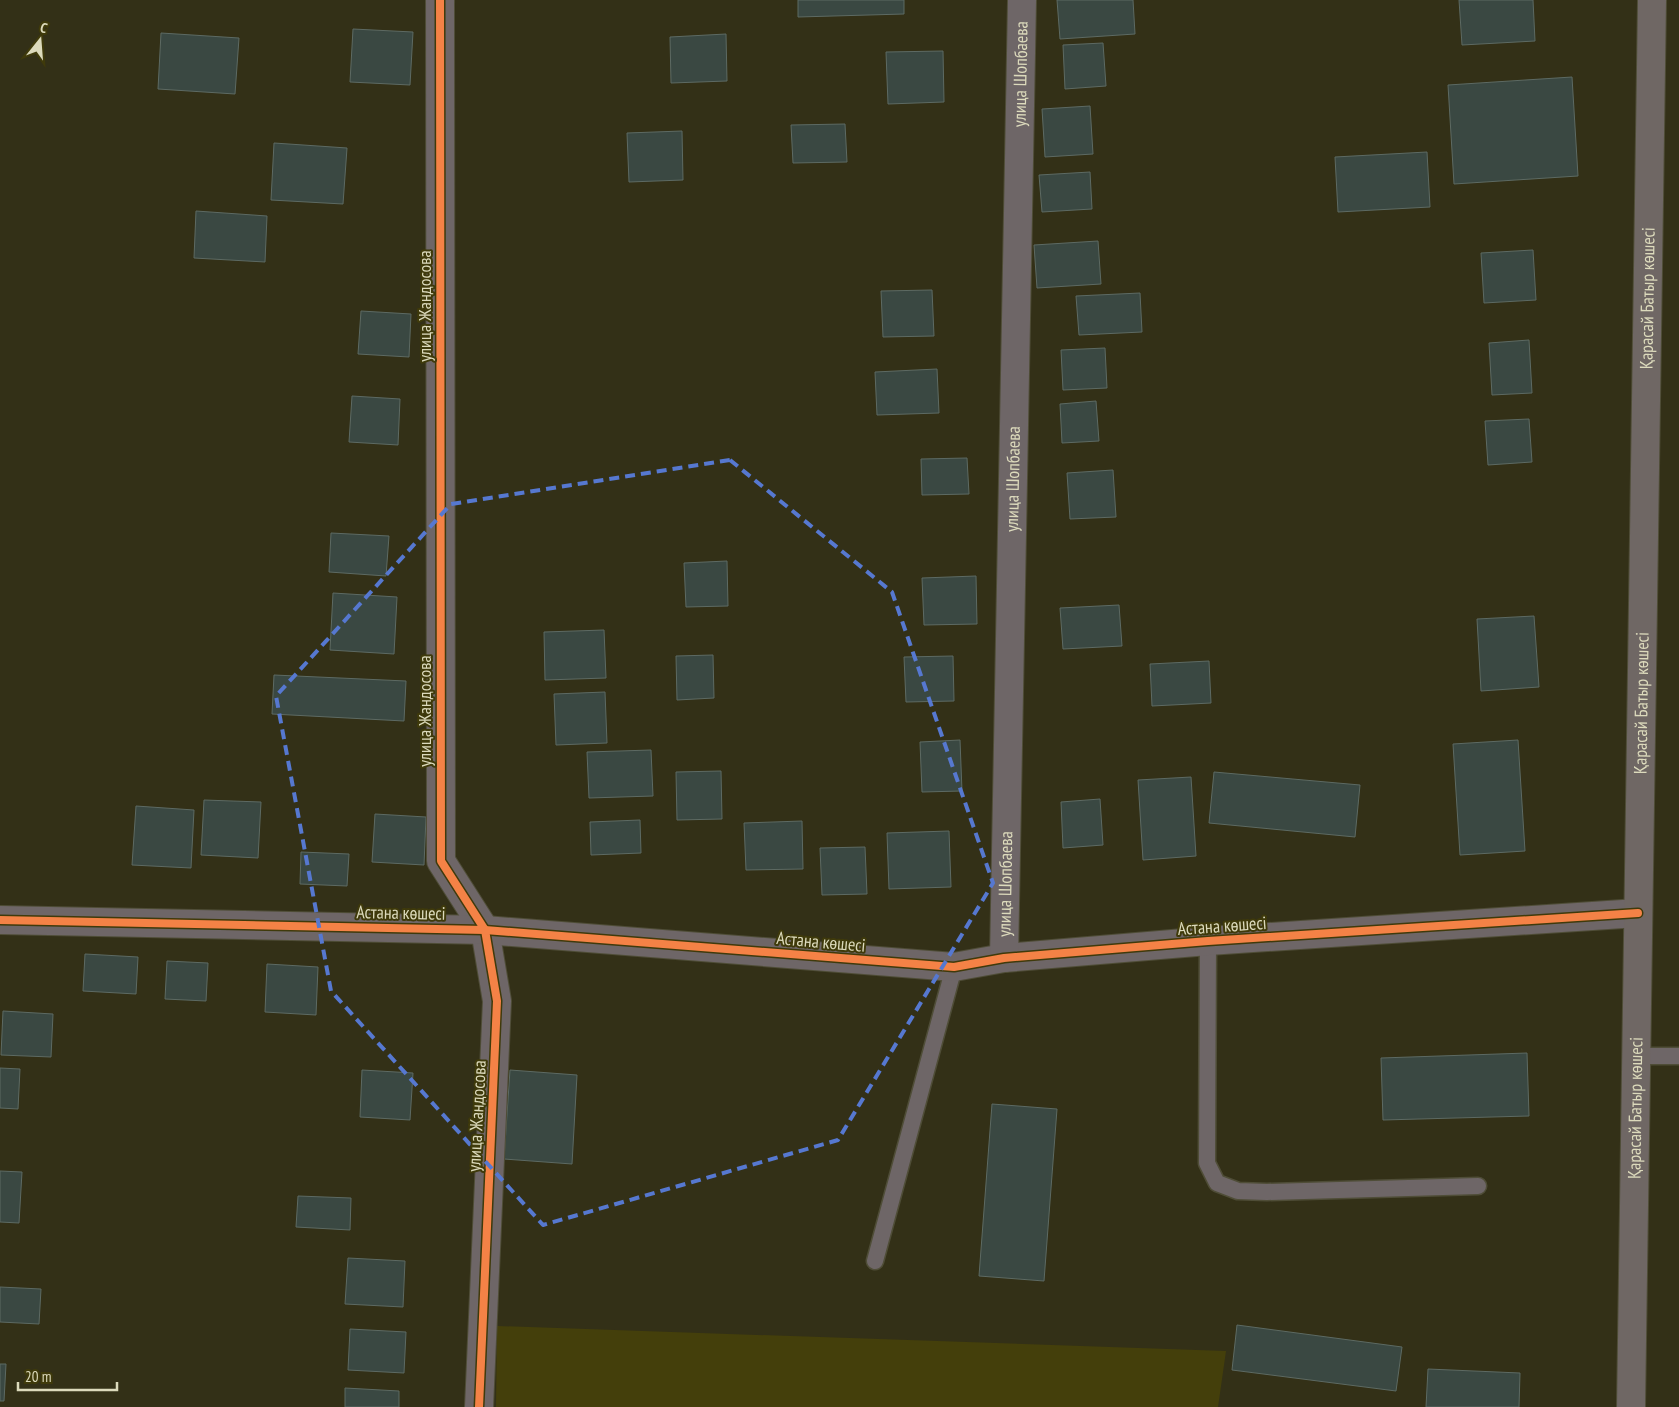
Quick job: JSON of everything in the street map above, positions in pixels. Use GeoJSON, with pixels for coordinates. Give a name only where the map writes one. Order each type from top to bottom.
{"type":"FeatureCollection","features":[{"type":"Feature","properties":{"kind":"main road","name":"Қарасай Батыр көшесі"},"geometry":{"type":"LineString","coordinates":[[1631,1407],[1652,0]]}},
{"type":"Feature","properties":{"kind":"street","name":"улица Жандосова"},"geometry":{"type":"LineString","coordinates":[[440,0],[441,861],[485,930],[497,1001],[479,1407]]}},
{"type":"Feature","properties":{"kind":"street","name":"улица Шопбаева"},"geometry":{"type":"LineString","coordinates":[[1004,958],[1022,0]]}},
{"type":"Feature","properties":{"kind":"street","name":"Астана көшесі"},"geometry":{"type":"LineString","coordinates":[[0,920],[485,930],[954,967],[1004,958],[1208,941],[1638,913]]}},
{"type":"Feature","properties":{"kind":"lane"},"geometry":{"type":"LineString","coordinates":[[1208,941],[1207,1163],[1217,1183],[1238,1191],[1267,1192],[1478,1186]]}},
{"type":"Feature","properties":{"kind":"lane"},"geometry":{"type":"LineString","coordinates":[[875,1260],[954,967]]}},
{"type":"Feature","properties":{"kind":"lane"},"geometry":{"type":"LineString","coordinates":[[1636,1056],[1679,1056]]}},
{"type":"Feature","properties":{"kind":"highlighted area"},"geometry":{"type":"Polygon","coordinates":[[[730,460],[892,592],[993,883],[838,1140],[543,1225],[331,991],[276,696],[451,504],[730,460]]]}},
{"type":"Feature","properties":{"kind":"shaded area"},"geometry":{"type":"Polygon","coordinates":[[[497,1326],[1226,1351],[1218,1407],[496,1407],[497,1326]]]}},
{"type":"Feature","properties":{"kind":"building"},"geometry":{"type":"Polygon","coordinates":[[[798,0],[904,0],[904,14],[798,17],[798,0]]]}},
{"type":"Feature","properties":{"kind":"building"},"geometry":{"type":"Polygon","coordinates":[[[1057,0],[1133,0],[1135,34],[1060,39],[1057,0]]]}},
{"type":"Feature","properties":{"kind":"building"},"geometry":{"type":"Polygon","coordinates":[[[1459,0],[1533,0],[1535,41],[1462,45],[1459,0]]]}},
{"type":"Feature","properties":{"kind":"building"},"geometry":{"type":"Polygon","coordinates":[[[353,29],[413,32],[410,85],[350,82],[353,29]]]}},
{"type":"Feature","properties":{"kind":"building"},"geometry":{"type":"Polygon","coordinates":[[[161,33],[239,38],[235,94],[158,89],[161,33]]]}},
{"type":"Feature","properties":{"kind":"building"},"geometry":{"type":"Polygon","coordinates":[[[726,34],[727,81],[671,83],[670,37],[726,34]]]}},
{"type":"Feature","properties":{"kind":"building"},"geometry":{"type":"Polygon","coordinates":[[[1103,43],[1106,86],[1065,89],[1063,45],[1103,43]]]}},
{"type":"Feature","properties":{"kind":"building"},"geometry":{"type":"Polygon","coordinates":[[[943,51],[944,102],[888,104],[886,52],[943,51]]]}},
{"type":"Feature","properties":{"kind":"building"},"geometry":{"type":"Polygon","coordinates":[[[1572,77],[1578,176],[1454,184],[1448,85],[1572,77]]]}},
{"type":"Feature","properties":{"kind":"building"},"geometry":{"type":"Polygon","coordinates":[[[1090,106],[1093,154],[1045,157],[1042,109],[1090,106]]]}},
{"type":"Feature","properties":{"kind":"building"},"geometry":{"type":"Polygon","coordinates":[[[845,124],[847,162],[793,163],[791,125],[845,124]]]}},
{"type":"Feature","properties":{"kind":"building"},"geometry":{"type":"Polygon","coordinates":[[[682,131],[683,180],[629,182],[627,133],[682,131]]]}},
{"type":"Feature","properties":{"kind":"building"},"geometry":{"type":"Polygon","coordinates":[[[274,143],[347,148],[343,204],[271,200],[274,143]]]}},
{"type":"Feature","properties":{"kind":"building"},"geometry":{"type":"Polygon","coordinates":[[[1427,152],[1430,207],[1338,212],[1335,157],[1427,152]]]}},
{"type":"Feature","properties":{"kind":"building"},"geometry":{"type":"Polygon","coordinates":[[[1090,172],[1092,209],[1042,212],[1039,175],[1090,172]]]}},
{"type":"Feature","properties":{"kind":"building"},"geometry":{"type":"Polygon","coordinates":[[[196,211],[267,216],[265,262],[194,258],[196,211]]]}},
{"type":"Feature","properties":{"kind":"building"},"geometry":{"type":"Polygon","coordinates":[[[1098,241],[1101,284],[1037,288],[1034,245],[1098,241]]]}},
{"type":"Feature","properties":{"kind":"building"},"geometry":{"type":"Polygon","coordinates":[[[1533,250],[1536,300],[1484,303],[1481,253],[1533,250]]]}},
{"type":"Feature","properties":{"kind":"building"},"geometry":{"type":"Polygon","coordinates":[[[932,290],[934,336],[883,337],[881,291],[932,290]]]}},
{"type":"Feature","properties":{"kind":"building"},"geometry":{"type":"Polygon","coordinates":[[[1140,293],[1142,332],[1079,335],[1076,296],[1140,293]]]}},
{"type":"Feature","properties":{"kind":"building"},"geometry":{"type":"Polygon","coordinates":[[[361,311],[411,314],[409,357],[358,354],[361,311]]]}},
{"type":"Feature","properties":{"kind":"building"},"geometry":{"type":"Polygon","coordinates":[[[1529,340],[1532,393],[1492,395],[1489,343],[1529,340]]]}},
{"type":"Feature","properties":{"kind":"building"},"geometry":{"type":"Polygon","coordinates":[[[1105,348],[1107,388],[1063,390],[1061,350],[1105,348]]]}},
{"type":"Feature","properties":{"kind":"building"},"geometry":{"type":"Polygon","coordinates":[[[937,369],[939,413],[877,415],[875,372],[937,369]]]}},
{"type":"Feature","properties":{"kind":"building"},"geometry":{"type":"Polygon","coordinates":[[[352,396],[400,399],[398,445],[349,442],[352,396]]]}},
{"type":"Feature","properties":{"kind":"building"},"geometry":{"type":"Polygon","coordinates":[[[1096,401],[1099,441],[1062,443],[1060,404],[1096,401]]]}},
{"type":"Feature","properties":{"kind":"building"},"geometry":{"type":"Polygon","coordinates":[[[1529,419],[1532,462],[1488,465],[1485,421],[1529,419]]]}},
{"type":"Feature","properties":{"kind":"building"},"geometry":{"type":"Polygon","coordinates":[[[967,458],[969,494],[922,495],[921,459],[967,458]]]}},
{"type":"Feature","properties":{"kind":"building"},"geometry":{"type":"Polygon","coordinates":[[[1113,470],[1116,517],[1070,519],[1067,473],[1113,470]]]}},
{"type":"Feature","properties":{"kind":"building"},"geometry":{"type":"Polygon","coordinates":[[[331,533],[389,536],[386,576],[329,572],[331,533]]]}},
{"type":"Feature","properties":{"kind":"building"},"geometry":{"type":"Polygon","coordinates":[[[727,561],[728,606],[686,607],[684,563],[727,561]]]}},
{"type":"Feature","properties":{"kind":"building"},"geometry":{"type":"Polygon","coordinates":[[[976,576],[977,624],[924,625],[922,578],[976,576]]]}},
{"type":"Feature","properties":{"kind":"building"},"geometry":{"type":"Polygon","coordinates":[[[333,593],[397,597],[394,654],[330,650],[333,593]]]}},
{"type":"Feature","properties":{"kind":"building"},"geometry":{"type":"Polygon","coordinates":[[[1119,605],[1122,646],[1063,649],[1060,608],[1119,605]]]}},
{"type":"Feature","properties":{"kind":"building"},"geometry":{"type":"Polygon","coordinates":[[[1534,616],[1539,687],[1481,691],[1477,619],[1534,616]]]}},
{"type":"Feature","properties":{"kind":"building"},"geometry":{"type":"Polygon","coordinates":[[[604,630],[606,678],[545,680],[544,632],[604,630]]]}},
{"type":"Feature","properties":{"kind":"building"},"geometry":{"type":"Polygon","coordinates":[[[713,655],[714,698],[677,700],[676,656],[713,655]]]}},
{"type":"Feature","properties":{"kind":"building"},"geometry":{"type":"Polygon","coordinates":[[[953,656],[954,701],[906,702],[904,657],[953,656]]]}},
{"type":"Feature","properties":{"kind":"building"},"geometry":{"type":"Polygon","coordinates":[[[1209,661],[1211,703],[1152,706],[1150,664],[1209,661]]]}},
{"type":"Feature","properties":{"kind":"building"},"geometry":{"type":"Polygon","coordinates":[[[274,675],[406,681],[404,721],[272,714],[274,675]]]}},
{"type":"Feature","properties":{"kind":"building"},"geometry":{"type":"Polygon","coordinates":[[[605,692],[607,743],[556,745],[554,694],[605,692]]]}},
{"type":"Feature","properties":{"kind":"building"},"geometry":{"type":"Polygon","coordinates":[[[960,740],[962,791],[922,792],[920,742],[960,740]]]}},
{"type":"Feature","properties":{"kind":"building"},"geometry":{"type":"Polygon","coordinates":[[[1518,740],[1525,851],[1460,855],[1453,744],[1518,740]]]}},
{"type":"Feature","properties":{"kind":"building"},"geometry":{"type":"Polygon","coordinates":[[[651,750],[653,796],[589,798],[587,752],[651,750]]]}},
{"type":"Feature","properties":{"kind":"building"},"geometry":{"type":"Polygon","coordinates":[[[721,771],[722,819],[677,820],[676,772],[721,771]]]}},
{"type":"Feature","properties":{"kind":"building"},"geometry":{"type":"Polygon","coordinates":[[[1214,772],[1360,785],[1355,837],[1209,823],[1214,772]]]}},
{"type":"Feature","properties":{"kind":"building"},"geometry":{"type":"Polygon","coordinates":[[[1191,777],[1196,856],[1143,860],[1138,780],[1191,777]]]}},
{"type":"Feature","properties":{"kind":"building"},"geometry":{"type":"Polygon","coordinates":[[[1100,799],[1103,845],[1063,848],[1061,802],[1100,799]]]}},
{"type":"Feature","properties":{"kind":"building"},"geometry":{"type":"Polygon","coordinates":[[[204,800],[261,802],[258,858],[201,855],[204,800]]]}},
{"type":"Feature","properties":{"kind":"building"},"geometry":{"type":"Polygon","coordinates":[[[136,806],[194,810],[191,868],[132,865],[136,806]]]}},
{"type":"Feature","properties":{"kind":"building"},"geometry":{"type":"Polygon","coordinates":[[[375,814],[426,817],[424,865],[372,862],[375,814]]]}},
{"type":"Feature","properties":{"kind":"building"},"geometry":{"type":"Polygon","coordinates":[[[640,820],[641,853],[591,855],[590,822],[640,820]]]}},
{"type":"Feature","properties":{"kind":"building"},"geometry":{"type":"Polygon","coordinates":[[[802,821],[803,869],[746,870],[744,823],[802,821]]]}},
{"type":"Feature","properties":{"kind":"building"},"geometry":{"type":"Polygon","coordinates":[[[949,831],[951,887],[889,889],[887,833],[949,831]]]}},
{"type":"Feature","properties":{"kind":"building"},"geometry":{"type":"Polygon","coordinates":[[[865,847],[867,894],[822,895],[820,848],[865,847]]]}},
{"type":"Feature","properties":{"kind":"building"},"geometry":{"type":"Polygon","coordinates":[[[301,852],[349,854],[347,886],[300,884],[301,852]]]}},
{"type":"Feature","properties":{"kind":"building"},"geometry":{"type":"Polygon","coordinates":[[[85,954],[138,957],[136,994],[83,991],[85,954]]]}},
{"type":"Feature","properties":{"kind":"building"},"geometry":{"type":"Polygon","coordinates":[[[167,961],[208,963],[206,1001],[165,999],[167,961]]]}},
{"type":"Feature","properties":{"kind":"building"},"geometry":{"type":"Polygon","coordinates":[[[267,964],[318,967],[316,1015],[265,1012],[267,964]]]}},
{"type":"Feature","properties":{"kind":"building"},"geometry":{"type":"Polygon","coordinates":[[[3,1011],[53,1014],[51,1057],[1,1055],[3,1011]]]}},
{"type":"Feature","properties":{"kind":"building"},"geometry":{"type":"Polygon","coordinates":[[[1527,1053],[1529,1116],[1383,1120],[1381,1058],[1527,1053]]]}},
{"type":"Feature","properties":{"kind":"building"},"geometry":{"type":"Polygon","coordinates":[[[0,1068],[20,1069],[18,1109],[0,1108],[0,1068]]]}},
{"type":"Feature","properties":{"kind":"building"},"geometry":{"type":"Polygon","coordinates":[[[362,1070],[413,1073],[410,1120],[360,1117],[362,1070]]]}},
{"type":"Feature","properties":{"kind":"building"},"geometry":{"type":"Polygon","coordinates":[[[510,1070],[577,1075],[572,1164],[504,1159],[510,1070]]]}},
{"type":"Feature","properties":{"kind":"building"},"geometry":{"type":"Polygon","coordinates":[[[992,1104],[1057,1109],[1044,1281],[979,1276],[992,1104]]]}},
{"type":"Feature","properties":{"kind":"building"},"geometry":{"type":"Polygon","coordinates":[[[0,1171],[22,1172],[19,1223],[0,1222],[0,1171]]]}},
{"type":"Feature","properties":{"kind":"building"},"geometry":{"type":"Polygon","coordinates":[[[298,1196],[351,1198],[350,1230],[296,1227],[298,1196]]]}},
{"type":"Feature","properties":{"kind":"building"},"geometry":{"type":"Polygon","coordinates":[[[348,1258],[405,1261],[403,1307],[345,1304],[348,1258]]]}},
{"type":"Feature","properties":{"kind":"building"},"geometry":{"type":"Polygon","coordinates":[[[0,1287],[41,1289],[39,1324],[0,1322],[0,1287]]]}},
{"type":"Feature","properties":{"kind":"building"},"geometry":{"type":"Polygon","coordinates":[[[1237,1325],[1402,1347],[1396,1391],[1232,1370],[1237,1325]]]}},
{"type":"Feature","properties":{"kind":"building"},"geometry":{"type":"Polygon","coordinates":[[[350,1329],[406,1332],[404,1373],[348,1370],[350,1329]]]}},
{"type":"Feature","properties":{"kind":"building"},"geometry":{"type":"Polygon","coordinates":[[[0,1364],[6,1364],[4,1401],[0,1401],[0,1364]]]}},
{"type":"Feature","properties":{"kind":"building"},"geometry":{"type":"Polygon","coordinates":[[[1428,1369],[1520,1373],[1519,1407],[1426,1407],[1428,1369]]]}},
{"type":"Feature","properties":{"kind":"building"},"geometry":{"type":"Polygon","coordinates":[[[345,1388],[399,1391],[399,1407],[345,1407],[345,1388]]]}},
{"type":"Feature","properties":{"kind":"cycle path"},"geometry":{"type":"LineString","coordinates":[[440,0],[441,861],[485,930],[497,1001],[479,1407]]}},
{"type":"Feature","properties":{"kind":"cycle path"},"geometry":{"type":"LineString","coordinates":[[0,920],[485,930],[954,967],[1004,958],[1208,941],[1638,913]]}}]}
